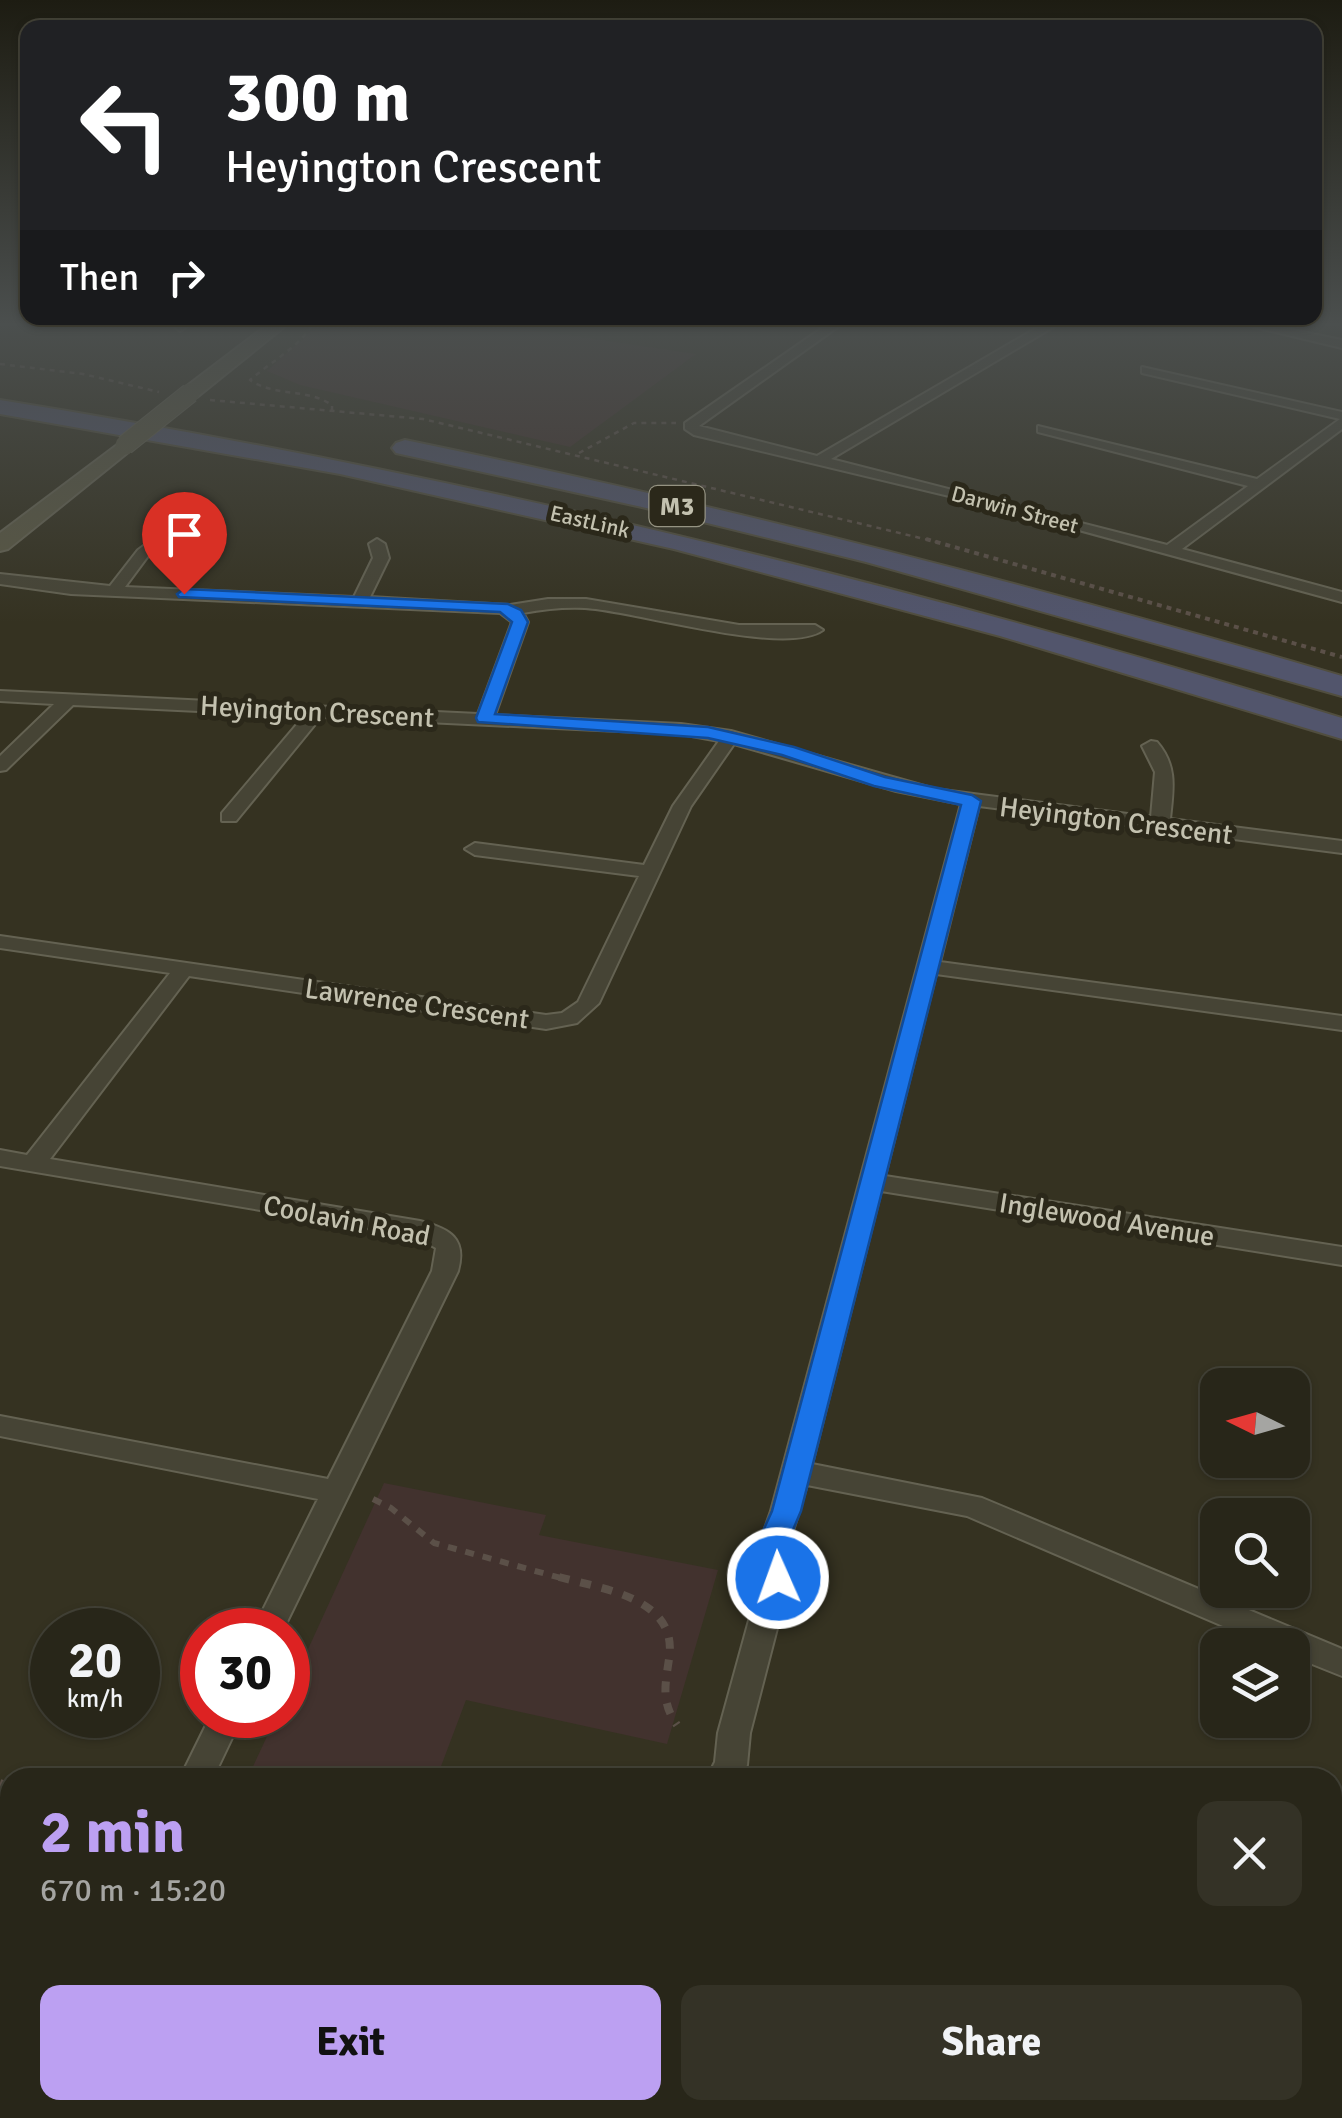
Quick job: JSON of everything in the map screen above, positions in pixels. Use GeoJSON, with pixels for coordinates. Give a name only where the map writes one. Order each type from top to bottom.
{"type":"FeatureCollection","features":[{"type":"Feature","properties":{"kind":"highway","name":"EastLink"},"geometry":{"type":"LineString","coordinates":[[104,425],[350,467],[799,570],[1342,729]]}},
{"type":"Feature","properties":{"kind":"highway","name":"EastLink"},"geometry":{"type":"LineString","coordinates":[[381,444],[592,487],[863,551],[1342,686]]}},
{"type":"Feature","properties":{"kind":"main road"},"geometry":{"type":"LineString","coordinates":[[0,544],[125,444],[161,425]]}},
{"type":"Feature","properties":{"kind":"street","name":"Darwin Street"},"geometry":{"type":"LineString","coordinates":[[691,425],[698,432],[822,459],[1342,597]]}},
{"type":"Feature","properties":{"kind":"street"},"geometry":{"type":"LineString","coordinates":[[822,459],[880,425]]}},
{"type":"Feature","properties":{"kind":"street"},"geometry":{"type":"LineString","coordinates":[[1170,552],[1335,425]]}},
{"type":"Feature","properties":{"kind":"street"},"geometry":{"type":"LineString","coordinates":[[1043,429],[1259,484]]}},
{"type":"Feature","properties":{"kind":"street"},"geometry":{"type":"LineString","coordinates":[[114,591],[143,553],[196,511]]}},
{"type":"Feature","properties":{"kind":"street"},"geometry":{"type":"LineString","coordinates":[[360,601],[381,558],[377,544]]}},
{"type":"Feature","properties":{"kind":"street"},"geometry":{"type":"LineString","coordinates":[[0,579],[114,591],[510,610],[583,604],[765,633],[815,630]]}},
{"type":"Feature","properties":{"kind":"street"},"geometry":{"type":"LineString","coordinates":[[485,718],[520,622],[510,610]]}},
{"type":"Feature","properties":{"kind":"street","name":"Heyington Crescent"},"geometry":{"type":"LineString","coordinates":[[0,696],[652,726],[731,736],[880,782],[972,801],[1342,847]]}},
{"type":"Feature","properties":{"kind":"street"},"geometry":{"type":"LineString","coordinates":[[0,766],[69,699]]}},
{"type":"Feature","properties":{"kind":"street"},"geometry":{"type":"LineString","coordinates":[[229,817],[317,711]]}},
{"type":"Feature","properties":{"kind":"street","name":"Lawrence Crescent"},"geometry":{"type":"LineString","coordinates":[[0,942],[546,1022],[564,1020],[580,1013],[588,1002],[682,806],[731,736]]}},
{"type":"Feature","properties":{"kind":"street"},"geometry":{"type":"LineString","coordinates":[[1150,746],[1164,763],[1160,825]]}},
{"type":"Feature","properties":{"kind":"street"},"geometry":{"type":"LineString","coordinates":[[730,1768],[734,1734],[752,1665],[766,1613],[778,1587],[772,1544],[797,1472],[972,801]]}},
{"type":"Feature","properties":{"kind":"street"},"geometry":{"type":"LineString","coordinates":[[476,850],[651,872]]}},
{"type":"Feature","properties":{"kind":"street"},"geometry":{"type":"LineString","coordinates":[[928,967],[1342,1023]]}},
{"type":"Feature","properties":{"kind":"street"},"geometry":{"type":"LineString","coordinates":[[33,1164],[184,969]]}},
{"type":"Feature","properties":{"kind":"street","name":"Coolavin Road"},"geometry":{"type":"LineString","coordinates":[[0,1158],[420,1230],[446,1243],[450,1252],[445,1271],[279,1608]]}},
{"type":"Feature","properties":{"kind":"street","name":"Inglewood Avenue"},"geometry":{"type":"LineString","coordinates":[[872,1182],[1342,1256]]}},
{"type":"Feature","properties":{"kind":"street"},"geometry":{"type":"LineString","coordinates":[[0,1426],[336,1492]]}},
{"type":"Feature","properties":{"kind":"street"},"geometry":{"type":"LineString","coordinates":[[797,1472],[972,1506],[1342,1663]]}},
{"type":"Feature","properties":{"kind":"street"},"geometry":{"type":"LineString","coordinates":[[201,1768],[215,1738]]}},
{"type":"Feature","properties":{"kind":"path"},"geometry":{"type":"LineString","coordinates":[[577,454],[631,425]]}},
{"type":"Feature","properties":{"kind":"path"},"geometry":{"type":"LineString","coordinates":[[373,1499],[392,1508],[434,1543],[650,1605],[668,1626],[672,1638],[663,1702],[665,1713],[677,1725]]}},
{"type":"Feature","properties":{"kind":"shaded area"},"geometry":{"type":"Polygon","coordinates":[[[473,425],[600,425],[570,447],[473,425]]]}},
{"type":"Feature","properties":{"kind":"shaded area"},"geometry":{"type":"Polygon","coordinates":[[[384,1483],[546,1515],[539,1535],[718,1570],[667,1744],[466,1700],[440,1768],[252,1768],[266,1738],[310,1738],[310,1645],[384,1483]]]}},
{"type":"Feature","properties":{"kind":"route"},"geometry":{"type":"LineString","coordinates":[[184,594],[510,610],[520,622],[485,718],[708,732],[788,751],[880,782],[972,801],[786,1511],[772,1544],[778,1578]]}}]}
